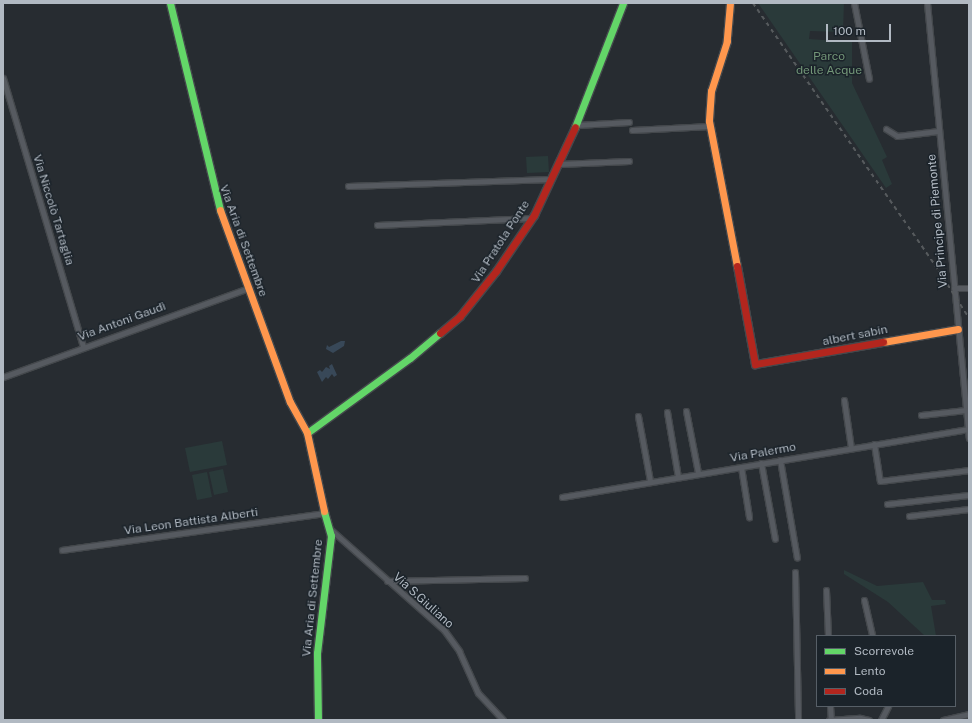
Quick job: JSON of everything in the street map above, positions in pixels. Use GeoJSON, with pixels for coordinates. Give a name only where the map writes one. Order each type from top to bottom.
{"type":"FeatureCollection","features":[{"type":"Feature","properties":{"kind":"street","name":"Via Aria di Settembre"},"geometry":{"type":"LineString","coordinates":[[170,3],[214,194],[290,402],[310,431],[324,513],[331,536],[317,653],[318,720]]}},
{"type":"Feature","properties":{"kind":"street","name":"Via Pratola Ponte"},"geometry":{"type":"LineString","coordinates":[[310,431],[410,358],[460,316],[487,284],[532,218],[559,164],[577,125],[623,3]]}},
{"type":"Feature","properties":{"kind":"street"},"geometry":{"type":"LineString","coordinates":[[632,130],[710,126],[711,91],[727,41],[730,3]]}},
{"type":"Feature","properties":{"kind":"street"},"geometry":{"type":"LineString","coordinates":[[854,3],[870,79]]}},
{"type":"Feature","properties":{"kind":"street","name":"Via Principe di Piemonte"},"geometry":{"type":"LineString","coordinates":[[928,3],[969,438]]}},
{"type":"Feature","properties":{"kind":"street","name":"Via Niccolò Tartaglia"},"geometry":{"type":"LineString","coordinates":[[3,78],[83,347]]}},
{"type":"Feature","properties":{"kind":"street"},"geometry":{"type":"LineString","coordinates":[[577,125],[629,122]]}},
{"type":"Feature","properties":{"kind":"street","name":"albert sabin"},"geometry":{"type":"LineString","coordinates":[[710,126],[755,364],[958,329]]}},
{"type":"Feature","properties":{"kind":"street"},"geometry":{"type":"LineString","coordinates":[[886,129],[897,136],[939,132]]}},
{"type":"Feature","properties":{"kind":"street"},"geometry":{"type":"LineString","coordinates":[[559,164],[629,161]]}},
{"type":"Feature","properties":{"kind":"street"},"geometry":{"type":"LineString","coordinates":[[348,186],[551,179]]}},
{"type":"Feature","properties":{"kind":"street"},"geometry":{"type":"LineString","coordinates":[[377,225],[532,218]]}},
{"type":"Feature","properties":{"kind":"street","name":"Via Antoni Gaudì"},"geometry":{"type":"LineString","coordinates":[[3,377],[248,288]]}},
{"type":"Feature","properties":{"kind":"street"},"geometry":{"type":"LineString","coordinates":[[954,288],[969,288]]}},
{"type":"Feature","properties":{"kind":"street"},"geometry":{"type":"LineString","coordinates":[[844,400],[851,448]]}},
{"type":"Feature","properties":{"kind":"street"},"geometry":{"type":"LineString","coordinates":[[921,415],[966,410]]}},
{"type":"Feature","properties":{"kind":"street"},"geometry":{"type":"LineString","coordinates":[[686,411],[698,473]]}},
{"type":"Feature","properties":{"kind":"street"},"geometry":{"type":"LineString","coordinates":[[667,412],[678,477]]}},
{"type":"Feature","properties":{"kind":"street"},"geometry":{"type":"LineString","coordinates":[[638,416],[650,481]]}},
{"type":"Feature","properties":{"kind":"street","name":"Via Palermo"},"geometry":{"type":"LineString","coordinates":[[562,497],[650,481],[968,429]]}},
{"type":"Feature","properties":{"kind":"street"},"geometry":{"type":"LineString","coordinates":[[874,444],[880,481],[969,470]]}},
{"type":"Feature","properties":{"kind":"street"},"geometry":{"type":"LineString","coordinates":[[780,460],[797,558]]}},
{"type":"Feature","properties":{"kind":"street"},"geometry":{"type":"LineString","coordinates":[[762,463],[775,539]]}},
{"type":"Feature","properties":{"kind":"street"},"geometry":{"type":"LineString","coordinates":[[742,467],[749,517]]}},
{"type":"Feature","properties":{"kind":"street"},"geometry":{"type":"LineString","coordinates":[[887,504],[969,495]]}},
{"type":"Feature","properties":{"kind":"street"},"geometry":{"type":"LineString","coordinates":[[909,516],[969,509]]}},
{"type":"Feature","properties":{"kind":"street","name":"Via Leon Battista Alberti"},"geometry":{"type":"LineString","coordinates":[[62,550],[324,513]]}},
{"type":"Feature","properties":{"kind":"street","name":"Via S.Giuliano"},"geometry":{"type":"LineString","coordinates":[[329,527],[387,581],[444,630],[458,651],[478,693],[503,720]]}},
{"type":"Feature","properties":{"kind":"street"},"geometry":{"type":"LineString","coordinates":[[795,572],[798,720]]}},
{"type":"Feature","properties":{"kind":"street"},"geometry":{"type":"LineString","coordinates":[[387,581],[525,578]]}},
{"type":"Feature","properties":{"kind":"street"},"geometry":{"type":"LineString","coordinates":[[826,590],[828,635]]}},
{"type":"Feature","properties":{"kind":"street"},"geometry":{"type":"LineString","coordinates":[[864,600],[872,635]]}},
{"type":"Feature","properties":{"kind":"street"},"geometry":{"type":"LineString","coordinates":[[830,707],[830,720],[860,718],[868,720]]}},
{"type":"Feature","properties":{"kind":"street"},"geometry":{"type":"LineString","coordinates":[[881,720],[888,707]]}},
{"type":"Feature","properties":{"kind":"street"},"geometry":{"type":"LineString","coordinates":[[944,720],[969,714]]}},
{"type":"Feature","properties":{"kind":"green space","name":"Parco delle Acque"},"geometry":{"type":"Polygon","coordinates":[[[758,3],[844,3],[843,32],[810,31],[809,39],[852,42],[852,83],[887,157],[882,160],[892,184],[886,188],[758,3]]]}},
{"type":"Feature","properties":{"kind":"green space"},"geometry":{"type":"Polygon","coordinates":[[[548,156],[549,172],[527,173],[526,157],[548,156]]]}},
{"type":"Feature","properties":{"kind":"green space"},"geometry":{"type":"Polygon","coordinates":[[[222,441],[227,465],[190,472],[185,448],[222,441]]]}},
{"type":"Feature","properties":{"kind":"green space"},"geometry":{"type":"Polygon","coordinates":[[[223,469],[228,492],[214,495],[209,472],[223,469]]]}},
{"type":"Feature","properties":{"kind":"green space"},"geometry":{"type":"Polygon","coordinates":[[[207,472],[212,497],[197,500],[192,475],[207,472]]]}},
{"type":"Feature","properties":{"kind":"green space"},"geometry":{"type":"Polygon","coordinates":[[[844,570],[877,586],[923,582],[932,600],[945,600],[946,604],[931,606],[936,635],[924,635],[888,602],[844,574],[844,570]]]}},
{"type":"Feature","properties":{"kind":"water"},"geometry":{"type":"Polygon","coordinates":[[[341,341],[345,341],[344,346],[333,353],[326,349],[327,345],[329,347],[341,341]]]}},
{"type":"Feature","properties":{"kind":"water"},"geometry":{"type":"Polygon","coordinates":[[[332,364],[337,375],[334,377],[332,374],[328,379],[326,377],[322,382],[317,372],[320,370],[322,372],[326,367],[330,369],[329,366],[332,364]]]}},
{"type":"Feature","properties":{"kind":"railway"},"geometry":{"type":"LineString","coordinates":[[753,3],[939,271],[969,318]]}},
{"type":"Feature","properties":{"kind":"traffic: fast"},"geometry":{"type":"LineString","coordinates":[[170,3],[220,210]]}},
{"type":"Feature","properties":{"kind":"traffic: fast"},"geometry":{"type":"LineString","coordinates":[[575,127],[623,3]]}},
{"type":"Feature","properties":{"kind":"traffic: fast"},"geometry":{"type":"LineString","coordinates":[[307,433],[410,358],[440,333]]}},
{"type":"Feature","properties":{"kind":"traffic: fast"},"geometry":{"type":"LineString","coordinates":[[318,720],[317,653],[331,536],[324,511]]}},
{"type":"Feature","properties":{"kind":"traffic: slow"},"geometry":{"type":"LineString","coordinates":[[730,3],[727,41],[711,91],[709,121],[737,266]]}},
{"type":"Feature","properties":{"kind":"traffic: slow"},"geometry":{"type":"LineString","coordinates":[[220,210],[290,402],[307,433],[324,511]]}},
{"type":"Feature","properties":{"kind":"traffic: slow"},"geometry":{"type":"LineString","coordinates":[[883,342],[958,329]]}},
{"type":"Feature","properties":{"kind":"traffic: jam"},"geometry":{"type":"LineString","coordinates":[[440,333],[460,316],[496,271],[534,215],[575,127]]}},
{"type":"Feature","properties":{"kind":"traffic: jam"},"geometry":{"type":"LineString","coordinates":[[737,266],[755,364],[883,342]]}}]}
